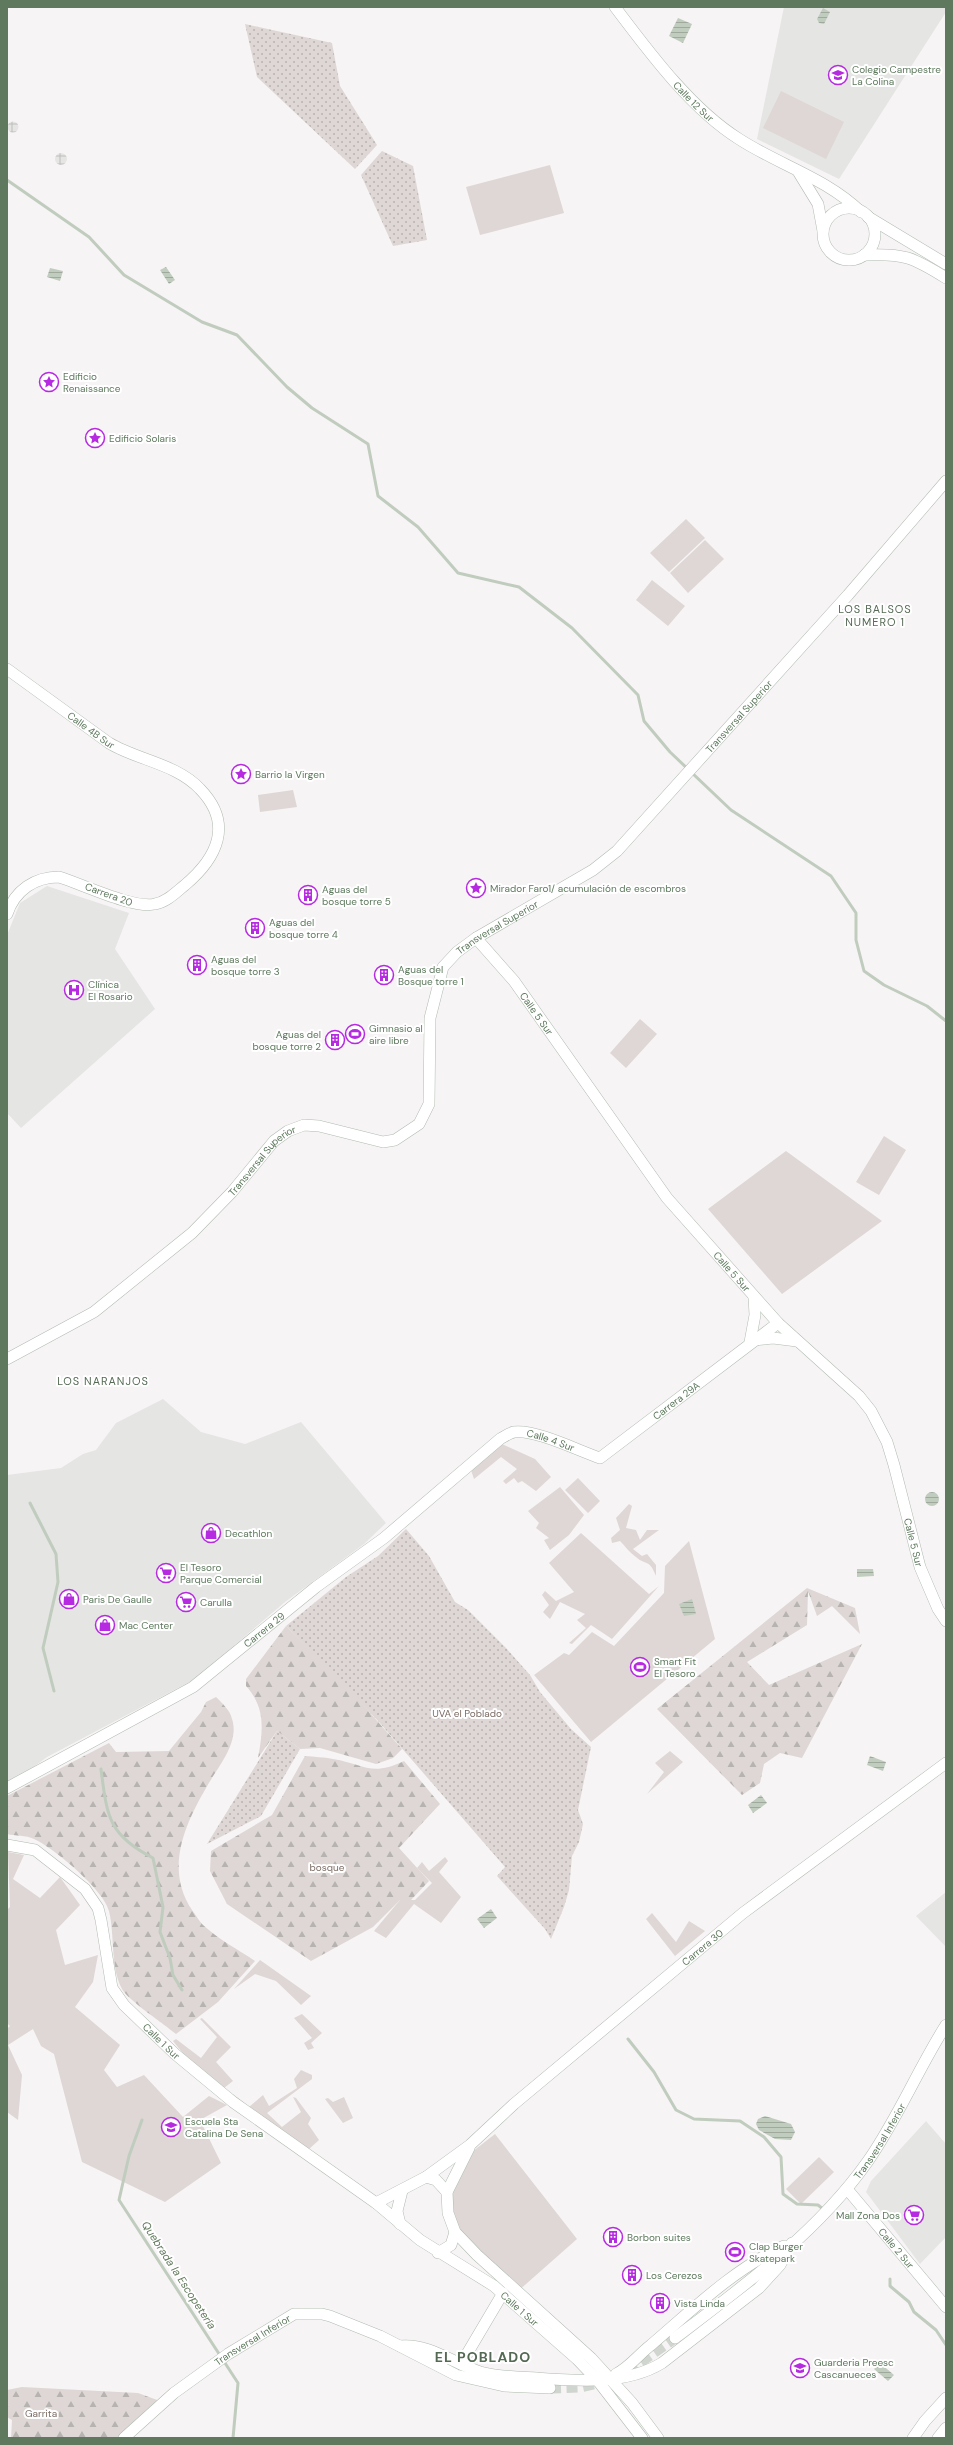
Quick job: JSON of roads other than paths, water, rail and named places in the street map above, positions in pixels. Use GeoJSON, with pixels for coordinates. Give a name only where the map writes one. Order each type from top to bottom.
{"type":"FeatureCollection","features":[{"type":"Feature","properties":{"kind":"street","name":"Calle 12 Sur"},"geometry":{"type":"LineString","coordinates":[[615,7],[666,72],[720,127],[740,141],[796,169],[841,194],[865,214],[946,264]]}},
{"type":"Feature","properties":{"kind":"street","name":"Calle 12 Sur"},"geometry":{"type":"LineString","coordinates":[[796,169],[806,182],[818,204],[823,234]]}},
{"type":"Feature","properties":{"kind":"street"},"geometry":{"type":"LineString","coordinates":[[864,255],[872,246],[874,234],[865,214],[846,208],[833,214],[824,226],[823,234],[828,249],[840,258],[849,260],[864,255],[895,254],[918,261],[946,278]]}},
{"type":"Feature","properties":{"kind":"street","name":"Transversal Superior"},"geometry":{"type":"LineString","coordinates":[[7,1359],[94,1312],[192,1233],[232,1192],[274,1141],[288,1131],[304,1125],[319,1126],[383,1142],[395,1140],[419,1124],[429,1104],[430,1018],[439,977],[449,960],[476,938],[605,862],[633,835],[659,804],[843,601],[946,481]]}},
{"type":"Feature","properties":{"kind":"street","name":"Calle 4B Sur"},"geometry":{"type":"LineString","coordinates":[[7,669],[125,753],[184,775]]}},
{"type":"Feature","properties":{"kind":"street","name":"Carrera 20"},"geometry":{"type":"LineString","coordinates":[[7,914],[11,902],[23,889],[47,877],[59,877],[137,905],[155,904],[170,898],[207,864],[217,840],[218,829],[213,806],[201,789],[184,775]]}},
{"type":"Feature","properties":{"kind":"street","name":"Calle 5 Sur"},"geometry":{"type":"LineString","coordinates":[[476,938],[514,981],[652,1178],[754,1297],[797,1341],[859,1396],[879,1425],[894,1465],[920,1567],[938,1609],[946,1621]]}},
{"type":"Feature","properties":{"kind":"street"},"geometry":{"type":"LineString","coordinates":[[754,1297],[755,1315],[750,1342],[773,1338],[797,1341]]}},
{"type":"Feature","properties":{"kind":"street","name":"Carrera 29A"},"geometry":{"type":"LineString","coordinates":[[600,1458],[750,1342],[778,1323]]}},
{"type":"Feature","properties":{"kind":"street","name":"Calle 4 Sur"},"geometry":{"type":"LineString","coordinates":[[500,1439],[514,1432],[527,1433],[542,1436],[600,1458]]}},
{"type":"Feature","properties":{"kind":"street","name":"Carrera 29"},"geometry":{"type":"LineString","coordinates":[[7,1788],[193,1687],[316,1587],[384,1538],[500,1439]]}},
{"type":"Feature","properties":{"kind":"street","name":"Carrera 30"},"geometry":{"type":"LineString","coordinates":[[426,2177],[470,2145],[514,2104],[743,1913],[946,1763]]}},
{"type":"Feature","properties":{"kind":"street","name":"Calle 1 Sur"},"geometry":{"type":"LineString","coordinates":[[7,1845],[36,1850],[85,1889],[98,1908],[112,1988],[124,2005],[175,2054],[233,2102],[376,2203],[400,2224],[438,2253],[484,2278],[503,2293],[571,2353],[598,2381],[642,2438]]}},
{"type":"Feature","properties":{"kind":"street","name":"Transversal Inferior"},"geometry":{"type":"LineString","coordinates":[[675,2338],[749,2280],[792,2243],[847,2189],[888,2130],[946,2024]]}},
{"type":"Feature","properties":{"kind":"street","name":"Carrera 30"},"geometry":{"type":"LineString","coordinates":[[447,2192],[470,2145]]}},
{"type":"Feature","properties":{"kind":"street"},"geometry":{"type":"LineString","coordinates":[[376,2203],[402,2191],[426,2177],[440,2183],[447,2192]]}},
{"type":"Feature","properties":{"kind":"street","name":"Calle 2 Sur"},"geometry":{"type":"LineString","coordinates":[[847,2189],[946,2308]]}},
{"type":"Feature","properties":{"kind":"street"},"geometry":{"type":"LineString","coordinates":[[400,2224],[396,2211],[402,2191]]}},
{"type":"Feature","properties":{"kind":"street","name":"Calle 1 Sur"},"geometry":{"type":"LineString","coordinates":[[447,2192],[448,2213],[455,2232],[473,2251],[578,2345],[610,2378],[658,2438]]}},
{"type":"Feature","properties":{"kind":"street"},"geometry":{"type":"LineString","coordinates":[[438,2253],[451,2245],[455,2232]]}},
{"type":"Feature","properties":{"kind":"street","name":"Transversal Inferior"},"geometry":{"type":"LineString","coordinates":[[399,2346],[415,2345],[480,2372],[503,2376],[598,2381],[634,2374],[654,2367],[744,2300],[771,2276],[792,2243]]}},
{"type":"Feature","properties":{"kind":"street","name":"Transversal Inferior"},"geometry":{"type":"LineString","coordinates":[[610,2378],[630,2366],[649,2346],[753,2263],[792,2243]]}},
{"type":"Feature","properties":{"kind":"street"},"geometry":{"type":"LineString","coordinates":[[461,2364],[503,2293]]}},
{"type":"Feature","properties":{"kind":"street","name":"Transversal Inferior"},"geometry":{"type":"LineString","coordinates":[[124,2438],[174,2393],[228,2354],[294,2314],[322,2314],[380,2336],[456,2375],[504,2386],[550,2388]]}},
{"type":"Feature","properties":{"kind":"street"},"geometry":{"type":"LineString","coordinates":[[913,2438],[946,2398]]}},
{"type":"Feature","properties":{"kind":"street"},"geometry":{"type":"LineString","coordinates":[[938,2438],[946,2428]]}},
{"type":"Feature","properties":{"kind":"waterway"},"geometry":{"type":"LineString","coordinates":[[7,180],[89,237],[124,275],[202,322],[237,335],[287,387],[312,408],[368,444],[378,496],[418,527],[458,573],[519,587],[572,628],[638,695],[644,721],[670,752],[731,810],[831,876],[856,913],[856,940],[864,971],[884,985],[927,1006],[946,1021]]}},
{"type":"Feature","properties":{"kind":"waterway","name":"Quebrada la Escopetería"},"geometry":{"type":"LineString","coordinates":[[30,1503],[56,1554],[58,1582],[43,1648],[54,1691]]}},
{"type":"Feature","properties":{"kind":"waterway","name":"Quebrada la Escopetería"},"geometry":{"type":"LineString","coordinates":[[101,1769],[105,1800],[112,1822],[118,1832],[127,1841],[138,1850],[153,1858],[163,1907],[160,1932],[170,1958],[173,1975],[182,1990]]}},
{"type":"Feature","properties":{"kind":"waterway"},"geometry":{"type":"LineString","coordinates":[[628,2039],[654,2072],[676,2110],[694,2119],[740,2121],[764,2137],[781,2157],[783,2194],[797,2204],[818,2205],[823,2209]]}},
{"type":"Feature","properties":{"kind":"waterway","name":"Quebrada la Escopetería"},"geometry":{"type":"LineString","coordinates":[[142,2120],[129,2156],[119,2200],[238,2383],[233,2438]]}},
{"type":"Feature","properties":{"kind":"waterway"},"geometry":{"type":"LineString","coordinates":[[890,2279],[890,2286],[909,2302],[914,2312],[936,2330],[946,2345]]}},
{"type":"Feature","properties":{"kind":"tunnel"},"geometry":{"type":"LineString","coordinates":[[627,2371],[675,2338]]}},
{"type":"Feature","properties":{"kind":"tunnel"},"geometry":{"type":"LineString","coordinates":[[550,2388],[580,2387],[607,2381]]}},
{"type":"Feature","properties":{"kind":"place","name":"Colegio Campestre La Colina"},"geometry":{"type":"Point","coordinates":[838,75]}},
{"type":"Feature","properties":{"kind":"place","name":"Edificio Renaissance"},"geometry":{"type":"Point","coordinates":[49,382]}},
{"type":"Feature","properties":{"kind":"place","name":"Edificio Solaris"},"geometry":{"type":"Point","coordinates":[95,438]}},
{"type":"Feature","properties":{"kind":"place","name":"Barrio la Virgen"},"geometry":{"type":"Point","coordinates":[241,774]}},
{"type":"Feature","properties":{"kind":"place","name":"Mirador Faro1/ acumulación de escombros"},"geometry":{"type":"Point","coordinates":[476,888]}},
{"type":"Feature","properties":{"kind":"place","name":"Aguas del bosque torre 5"},"geometry":{"type":"Point","coordinates":[308,895]}},
{"type":"Feature","properties":{"kind":"place","name":"Aguas del bosque torre 4"},"geometry":{"type":"Point","coordinates":[255,928]}},
{"type":"Feature","properties":{"kind":"place","name":"Aguas del bosque torre 3"},"geometry":{"type":"Point","coordinates":[197,965]}},
{"type":"Feature","properties":{"kind":"place","name":"Aguas del Bosque torre 1"},"geometry":{"type":"Point","coordinates":[384,975]}},
{"type":"Feature","properties":{"kind":"place","name":"Clínica El Rosario"},"geometry":{"type":"Point","coordinates":[74,990]}},
{"type":"Feature","properties":{"kind":"place","name":"Gimnasio al aire libre"},"geometry":{"type":"Point","coordinates":[355,1034]}},
{"type":"Feature","properties":{"kind":"place","name":"Aguas del bosque torre 2"},"geometry":{"type":"Point","coordinates":[335,1040]}},
{"type":"Feature","properties":{"kind":"place","name":"Decathlon"},"geometry":{"type":"Point","coordinates":[211,1533]}},
{"type":"Feature","properties":{"kind":"place","name":"El Tesoro Parque Comercial"},"geometry":{"type":"Point","coordinates":[166,1573]}},
{"type":"Feature","properties":{"kind":"place","name":"Paris De Gaulle"},"geometry":{"type":"Point","coordinates":[69,1599]}},
{"type":"Feature","properties":{"kind":"place","name":"Carulla"},"geometry":{"type":"Point","coordinates":[186,1602]}},
{"type":"Feature","properties":{"kind":"place","name":"Mac Center"},"geometry":{"type":"Point","coordinates":[105,1625]}},
{"type":"Feature","properties":{"kind":"place","name":"Smart Fit El Tesoro"},"geometry":{"type":"Point","coordinates":[640,1667]}},
{"type":"Feature","properties":{"kind":"place","name":"Escuela Sta Catalina De Sena"},"geometry":{"type":"Point","coordinates":[171,2127]}},
{"type":"Feature","properties":{"kind":"place","name":"Mall Zona Dos"},"geometry":{"type":"Point","coordinates":[914,2215]}},
{"type":"Feature","properties":{"kind":"place","name":"Borbon suites"},"geometry":{"type":"Point","coordinates":[613,2237]}},
{"type":"Feature","properties":{"kind":"place","name":"Clap Burger Skatepark"},"geometry":{"type":"Point","coordinates":[735,2252]}},
{"type":"Feature","properties":{"kind":"place","name":"Los Cerezos"},"geometry":{"type":"Point","coordinates":[632,2275]}},
{"type":"Feature","properties":{"kind":"place","name":"Vista Linda"},"geometry":{"type":"Point","coordinates":[660,2303]}},
{"type":"Feature","properties":{"kind":"place","name":"Guarderia Preesc Cascanueces"},"geometry":{"type":"Point","coordinates":[800,2368]}},
{"type":"Feature","properties":{"kind":"district","name":"LOS BALSOS NUMERO 1"},"geometry":{"type":"Point","coordinates":[875,615]}},
{"type":"Feature","properties":{"kind":"district","name":"LOS NARANJOS"},"geometry":{"type":"Point","coordinates":[103,1381]}},
{"type":"Feature","properties":{"kind":"district","name":"EL POBLADO"},"geometry":{"type":"Point","coordinates":[483,2357]}},
{"type":"Feature","properties":{"kind":"park label","name":"UVA el Poblado"},"geometry":{"type":"Point","coordinates":[467,1713]}},
{"type":"Feature","properties":{"kind":"park label","name":"bosque"},"geometry":{"type":"Point","coordinates":[327,1867]}},
{"type":"Feature","properties":{"kind":"park label","name":"Garrita"},"geometry":{"type":"Point","coordinates":[41,2413]}}]}
